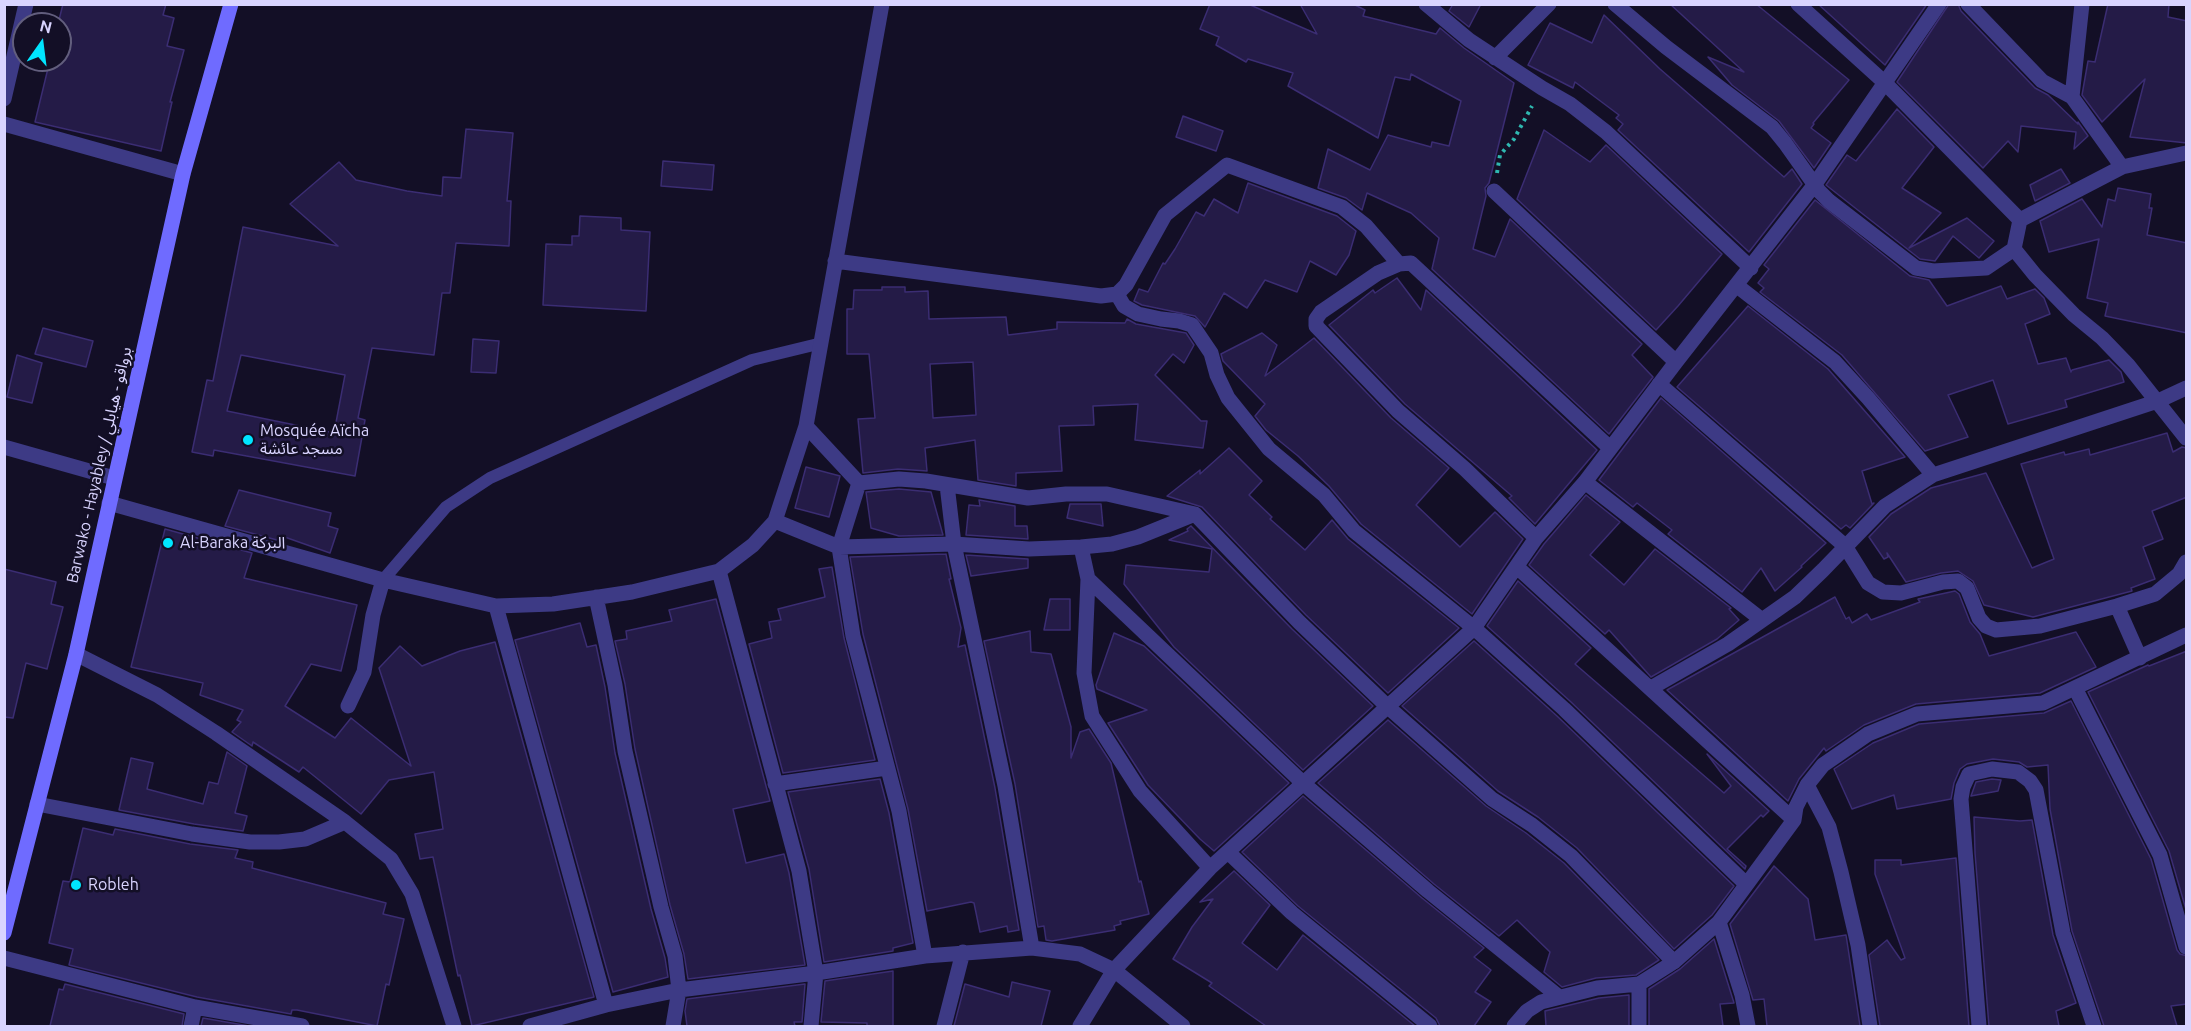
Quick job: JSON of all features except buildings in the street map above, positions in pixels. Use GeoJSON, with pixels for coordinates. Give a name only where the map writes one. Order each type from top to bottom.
{"type":"FeatureCollection","features":[{"type":"Feature","properties":{"kind":"main road","name":"Barwako - Hayabley / برواقو - هيابلي"},"geometry":{"type":"LineString","coordinates":[[4,933],[76,654],[183,174],[231,4]]}},
{"type":"Feature","properties":{"kind":"street"},"geometry":{"type":"LineString","coordinates":[[4,99],[26,4]]}},
{"type":"Feature","properties":{"kind":"street"},"geometry":{"type":"LineString","coordinates":[[108,503],[383,580],[495,606],[553,604],[632,592],[719,571],[753,545],[775,521],[806,426],[882,4]]}},
{"type":"Feature","properties":{"kind":"street"},"geometry":{"type":"LineString","coordinates":[[1426,4],[1468,40],[1570,104],[1606,132],[1751,268]]}},
{"type":"Feature","properties":{"kind":"street"},"geometry":{"type":"LineString","coordinates":[[1495,58],[1549,4]]}},
{"type":"Feature","properties":{"kind":"street"},"geometry":{"type":"LineString","coordinates":[[1615,4],[1666,47],[1772,127],[1829,201],[1916,268],[1933,271],[1986,268],[2014,249],[2020,220]]}},
{"type":"Feature","properties":{"kind":"street"},"geometry":{"type":"LineString","coordinates":[[1798,4],[1884,82],[2020,220]]}},
{"type":"Feature","properties":{"kind":"street"},"geometry":{"type":"LineString","coordinates":[[1080,1026],[1114,970],[1210,868],[1474,628],[1536,538],[1585,482],[1815,184],[1938,4]]}},
{"type":"Feature","properties":{"kind":"street"},"geometry":{"type":"LineString","coordinates":[[1968,4],[2042,81],[2072,97],[2122,167]]}},
{"type":"Feature","properties":{"kind":"street"},"geometry":{"type":"LineString","coordinates":[[2072,97],[2082,4]]}},
{"type":"Feature","properties":{"kind":"street"},"geometry":{"type":"LineString","coordinates":[[4,124],[183,174]]}},
{"type":"Feature","properties":{"kind":"street"},"geometry":{"type":"LineString","coordinates":[[2020,220],[2122,167],[2187,153]]}},
{"type":"Feature","properties":{"kind":"street"},"geometry":{"type":"LineString","coordinates":[[835,261],[1101,296],[1117,294],[1126,285],[1165,215],[1227,165],[1342,207],[1366,226],[1399,264]]}},
{"type":"Feature","properties":{"kind":"street"},"geometry":{"type":"LineString","coordinates":[[1494,191],[1676,362]]}},
{"type":"Feature","properties":{"kind":"street"},"geometry":{"type":"LineString","coordinates":[[2014,249],[2035,275],[2074,315],[2102,338],[2128,365],[2187,438]]}},
{"type":"Feature","properties":{"kind":"street"},"geometry":{"type":"LineString","coordinates":[[1536,538],[1472,476],[1398,411],[1316,326],[1316,319],[1321,312],[1378,273],[1399,264],[1411,263],[1610,448]]}},
{"type":"Feature","properties":{"kind":"street"},"geometry":{"type":"LineString","coordinates":[[1736,285],[1835,362],[1933,475]]}},
{"type":"Feature","properties":{"kind":"street"},"geometry":{"type":"LineString","coordinates":[[1117,294],[1124,306],[1138,314],[1192,325],[1211,353],[1217,375],[1228,398],[1269,449],[1324,495],[1354,531],[1474,628],[1564,709],[1746,884]]}},
{"type":"Feature","properties":{"kind":"street"},"geometry":{"type":"LineString","coordinates":[[1659,384],[1845,546],[1868,583],[1883,592],[1901,593],[1942,582],[1958,581],[1967,588],[1978,618],[1986,626],[1996,630],[2040,626],[2155,594],[2179,574],[2187,562]]}},
{"type":"Feature","properties":{"kind":"street"},"geometry":{"type":"LineString","coordinates":[[1651,688],[1728,644],[1794,597],[1885,506],[1933,475],[2158,401],[2187,388]]}},
{"type":"Feature","properties":{"kind":"street"},"geometry":{"type":"LineString","coordinates":[[806,426],[859,483]]}},
{"type":"Feature","properties":{"kind":"street"},"geometry":{"type":"LineString","coordinates":[[4,447],[114,478]]}},
{"type":"Feature","properties":{"kind":"street"},"geometry":{"type":"LineString","coordinates":[[859,483],[899,479],[926,481],[1028,498],[1066,494],[1107,494],[1195,514],[1299,622],[1388,707],[1492,799],[1532,825],[1571,856],[1674,962]]}},
{"type":"Feature","properties":{"kind":"street"},"geometry":{"type":"LineString","coordinates":[[1585,482],[1762,620]]}},
{"type":"Feature","properties":{"kind":"street"},"geometry":{"type":"LineString","coordinates":[[859,483],[839,547],[853,636],[899,811],[925,956]]}},
{"type":"Feature","properties":{"kind":"street"},"geometry":{"type":"LineString","coordinates":[[947,485],[954,544],[1005,786],[1032,948]]}},
{"type":"Feature","properties":{"kind":"street"},"geometry":{"type":"LineString","coordinates":[[775,521],[839,547],[954,544],[1029,549],[1112,544],[1138,537],[1195,514]]}},
{"type":"Feature","properties":{"kind":"street"},"geometry":{"type":"LineString","coordinates":[[1082,547],[1088,579],[1084,673],[1092,716],[1140,791],[1210,868]]}},
{"type":"Feature","properties":{"kind":"street"},"geometry":{"type":"LineString","coordinates":[[1518,567],[1794,820]]}},
{"type":"Feature","properties":{"kind":"street"},"geometry":{"type":"LineString","coordinates":[[719,571],[799,871],[816,973],[811,1026]]}},
{"type":"Feature","properties":{"kind":"street"},"geometry":{"type":"LineString","coordinates":[[1088,579],[1304,784],[1428,891],[1558,996]]}},
{"type":"Feature","properties":{"kind":"street"},"geometry":{"type":"LineString","coordinates":[[348,706],[364,672],[383,580]]}},
{"type":"Feature","properties":{"kind":"street"},"geometry":{"type":"LineString","coordinates":[[596,597],[628,761],[661,907],[675,956],[679,990],[673,1026]]}},
{"type":"Feature","properties":{"kind":"street"},"geometry":{"type":"LineString","coordinates":[[495,606],[606,1005]]}},
{"type":"Feature","properties":{"kind":"street"},"geometry":{"type":"LineString","coordinates":[[2117,606],[2140,658]]}},
{"type":"Feature","properties":{"kind":"street"},"geometry":{"type":"LineString","coordinates":[[1514,1026],[1527,1011],[1541,1002],[1597,988],[1639,984],[1674,962],[1719,922],[1794,820],[1796,807],[1807,785],[1823,765],[1868,734],[1917,714],[2043,703],[2187,635]]}},
{"type":"Feature","properties":{"kind":"street"},"geometry":{"type":"LineString","coordinates":[[76,654],[157,695],[216,732],[345,822],[391,859],[412,894],[454,1026]]}},
{"type":"Feature","properties":{"kind":"street"},"geometry":{"type":"LineString","coordinates":[[2075,688],[2160,855],[2187,947]]}},
{"type":"Feature","properties":{"kind":"street"},"geometry":{"type":"LineString","coordinates":[[776,784],[887,768]]}},
{"type":"Feature","properties":{"kind":"street"},"geometry":{"type":"LineString","coordinates":[[1978,1026],[1961,800],[1963,787],[1969,774],[1992,769],[2018,772],[2030,781],[2036,790],[2063,933],[2094,1026]]}},
{"type":"Feature","properties":{"kind":"street"},"geometry":{"type":"LineString","coordinates":[[1807,785],[1828,827],[1841,872],[1858,945],[1870,1026]]}},
{"type":"Feature","properties":{"kind":"street"},"geometry":{"type":"LineString","coordinates":[[37,804],[192,834],[250,842],[305,839],[345,822]]}},
{"type":"Feature","properties":{"kind":"street"},"geometry":{"type":"LineString","coordinates":[[1228,852],[1292,913],[1430,1026]]}},
{"type":"Feature","properties":{"kind":"street"},"geometry":{"type":"LineString","coordinates":[[1719,922],[1742,995],[1748,1026]]}},
{"type":"Feature","properties":{"kind":"street"},"geometry":{"type":"LineString","coordinates":[[530,1026],[606,1005],[679,990],[816,973],[925,956],[1032,948],[1080,954],[1114,970],[1183,1026]]}},
{"type":"Feature","properties":{"kind":"street"},"geometry":{"type":"LineString","coordinates":[[944,1026],[963,952]]}},
{"type":"Feature","properties":{"kind":"street"},"geometry":{"type":"LineString","coordinates":[[4,958],[195,1007],[302,1026]]}},
{"type":"Feature","properties":{"kind":"street"},"geometry":{"type":"LineString","coordinates":[[1639,984],[1639,1026]]}},
{"type":"Feature","properties":{"kind":"street"},"geometry":{"type":"LineString","coordinates":[[191,1026],[195,1007]]}},
{"type":"Feature","properties":{"kind":"lane"},"geometry":{"type":"LineString","coordinates":[[383,580],[446,507],[490,478],[752,360],[822,343]]}},
{"type":"Feature","properties":{"kind":"path"},"geometry":{"type":"LineString","coordinates":[[1494,191],[1500,155],[1514,138],[1542,88]]}},
{"type":"Feature","properties":{"kind":"place","name":"Mosquée Aïcha مسجد عائشة"},"geometry":{"type":"Point","coordinates":[248,440]}},
{"type":"Feature","properties":{"kind":"place","name":"Al-Baraka البركة"},"geometry":{"type":"Point","coordinates":[168,543]}},
{"type":"Feature","properties":{"kind":"place","name":"Robleh"},"geometry":{"type":"Point","coordinates":[76,885]}}]}
